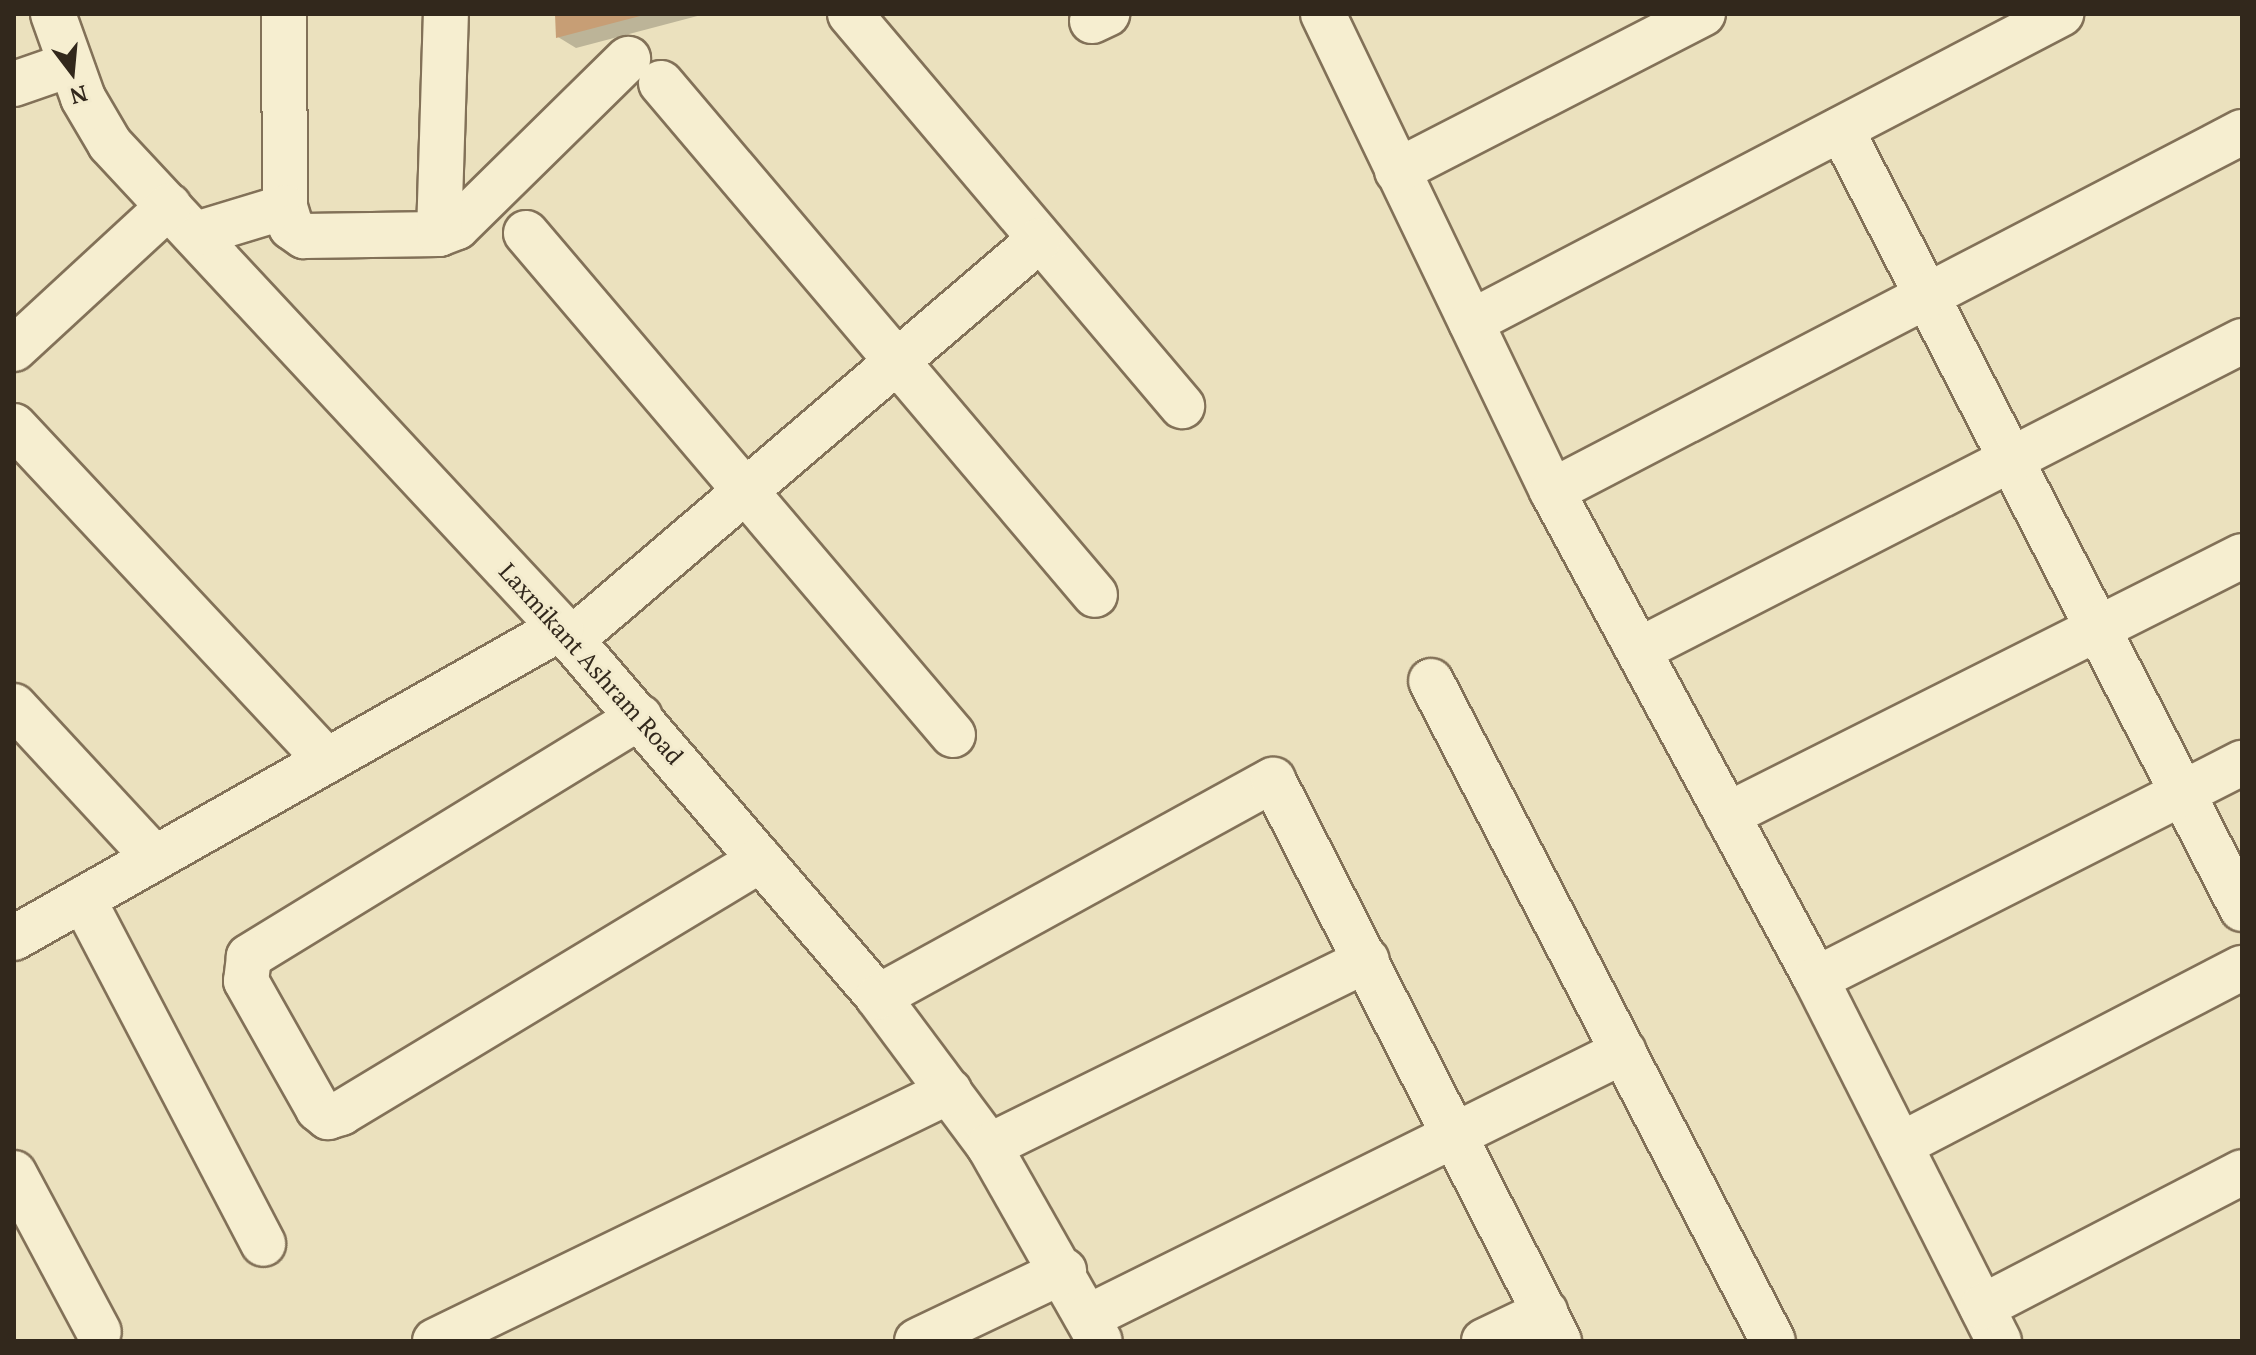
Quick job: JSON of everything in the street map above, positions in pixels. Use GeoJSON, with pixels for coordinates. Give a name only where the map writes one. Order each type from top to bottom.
{"type":"FeatureCollection","features":[{"type":"Feature","properties":{"kind":"street","name":"Laxmikant Ashram Road"},"geometry":{"type":"LineString","coordinates":[[53,14],[69,65],[110,144],[566,634],[878,997],[989,1146],[1064,1271],[1094,1329]]}},
{"type":"Feature","properties":{"kind":"street"},"geometry":{"type":"LineString","coordinates":[[284,14],[285,207],[291,227],[304,236],[439,234],[476,213],[644,71],[897,361],[1095,595]]}},
{"type":"Feature","properties":{"kind":"street"},"geometry":{"type":"LineString","coordinates":[[439,234],[446,14]]}},
{"type":"Feature","properties":{"kind":"street"},"geometry":{"type":"LineString","coordinates":[[1323,14],[1552,491],[1816,979],[1990,1324],[2242,1172]]}},
{"type":"Feature","properties":{"kind":"street"},"geometry":{"type":"LineString","coordinates":[[1397,171],[1703,14]]}},
{"type":"Feature","properties":{"kind":"street"},"geometry":{"type":"LineString","coordinates":[[1471,322],[2061,14]]}},
{"type":"Feature","properties":{"kind":"street"},"geometry":{"type":"LineString","coordinates":[[867,20],[1038,241],[1182,406]]}},
{"type":"Feature","properties":{"kind":"street"},"geometry":{"type":"LineString","coordinates":[[14,84],[69,65]]}},
{"type":"Feature","properties":{"kind":"street"},"geometry":{"type":"LineString","coordinates":[[1841,129],[2242,909]]}},
{"type":"Feature","properties":{"kind":"street"},"geometry":{"type":"LineString","coordinates":[[1552,491],[1931,299],[2242,132]]}},
{"type":"Feature","properties":{"kind":"street"},"geometry":{"type":"LineString","coordinates":[[14,349],[183,220],[285,207]]}},
{"type":"Feature","properties":{"kind":"street"},"geometry":{"type":"LineString","coordinates":[[526,233],[953,735]]}},
{"type":"Feature","properties":{"kind":"street"},"geometry":{"type":"LineString","coordinates":[[14,938],[327,761],[566,634],[745,491],[1038,241]]}},
{"type":"Feature","properties":{"kind":"street"},"geometry":{"type":"LineString","coordinates":[[1639,650],[2242,341]]}},
{"type":"Feature","properties":{"kind":"street"},"geometry":{"type":"LineString","coordinates":[[14,426],[327,761]]}},
{"type":"Feature","properties":{"kind":"street"},"geometry":{"type":"LineString","coordinates":[[1727,815],[2242,556]]}},
{"type":"Feature","properties":{"kind":"street"},"geometry":{"type":"LineString","coordinates":[[1431,681],[1773,1341]]}},
{"type":"Feature","properties":{"kind":"street"},"geometry":{"type":"LineString","coordinates":[[14,706],[155,858]]}},
{"type":"Feature","properties":{"kind":"street"},"geometry":{"type":"LineString","coordinates":[[640,717],[249,957],[246,981],[318,1109],[328,1117],[341,1113],[761,860]]}},
{"type":"Feature","properties":{"kind":"street"},"geometry":{"type":"LineString","coordinates":[[1816,979],[2242,763]]}},
{"type":"Feature","properties":{"kind":"street"},"geometry":{"type":"LineString","coordinates":[[878,997],[1266,780],[1279,786],[1552,1326],[1484,1341]]}},
{"type":"Feature","properties":{"kind":"street"},"geometry":{"type":"LineString","coordinates":[[83,899],[263,1244]]}},
{"type":"Feature","properties":{"kind":"street"},"geometry":{"type":"LineString","coordinates":[[989,1146],[1367,960]]}},
{"type":"Feature","properties":{"kind":"street"},"geometry":{"type":"LineString","coordinates":[[1900,1145],[2242,968]]}},
{"type":"Feature","properties":{"kind":"street"},"geometry":{"type":"LineString","coordinates":[[1094,1329],[1455,1135],[1624,1051]]}},
{"type":"Feature","properties":{"kind":"street"},"geometry":{"type":"LineString","coordinates":[[435,1341],[950,1091]]}},
{"type":"Feature","properties":{"kind":"street"},"geometry":{"type":"LineString","coordinates":[[14,1173],[99,1332]]}},
{"type":"Feature","properties":{"kind":"street"},"geometry":{"type":"LineString","coordinates":[[917,1341],[1064,1271]]}},
{"type":"Feature","properties":{"kind":"building"},"geometry":{"type":"Polygon","coordinates":[[[555,14],[644,14],[644,15],[556,38],[555,14]]]}}]}
